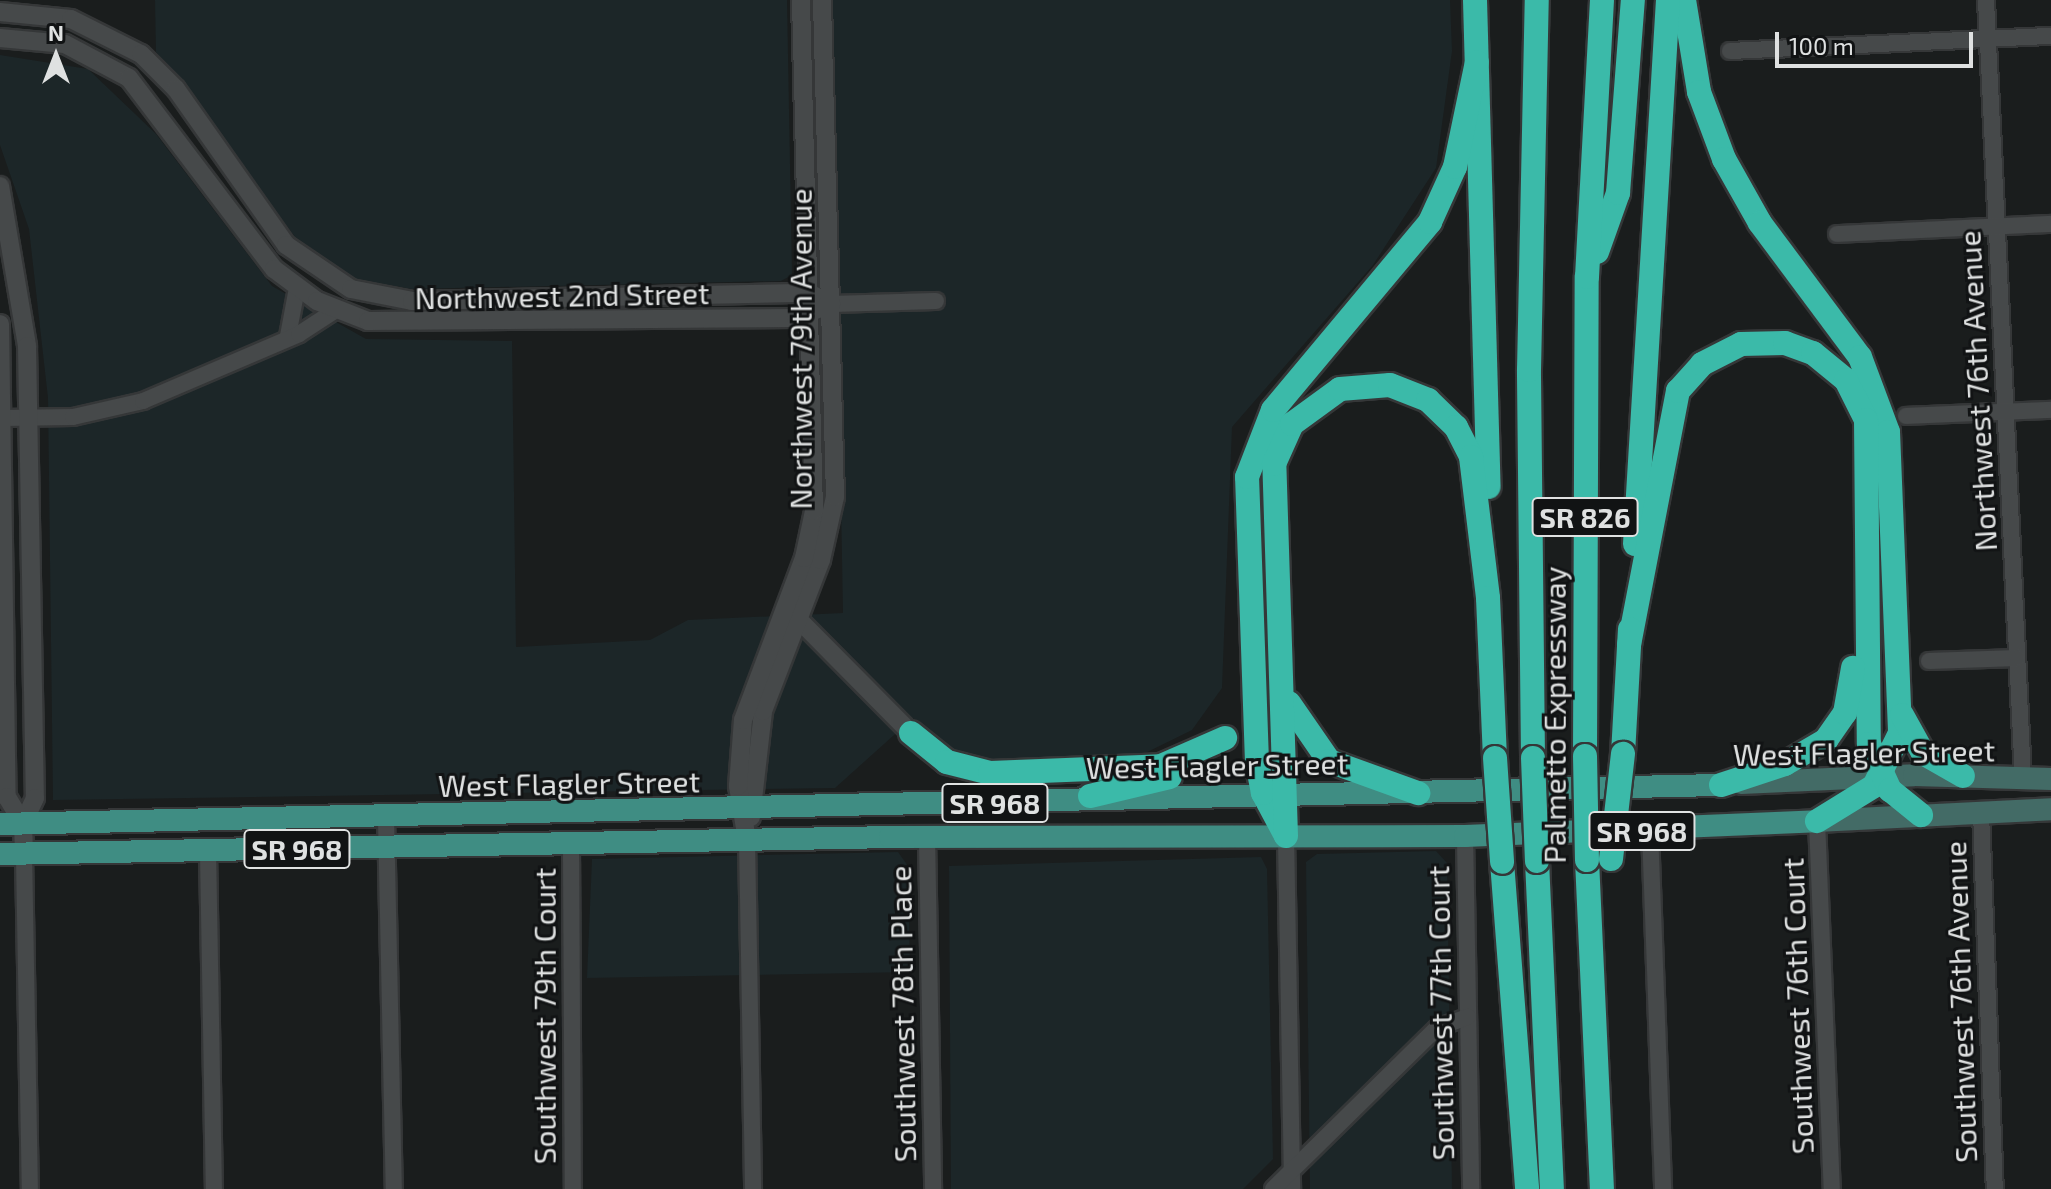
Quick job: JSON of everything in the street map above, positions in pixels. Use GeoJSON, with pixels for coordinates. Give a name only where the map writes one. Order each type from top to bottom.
{"type":"FeatureCollection","features":[{"type":"Feature","properties":{"kind":"highway"},"geometry":{"type":"LineString","coordinates":[[1475,0],[1488,598],[1495,758],[1527,1189]]}},
{"type":"Feature","properties":{"kind":"highway","name":"Palmetto Expressway"},"geometry":{"type":"LineString","coordinates":[[1602,0],[1587,277],[1585,756],[1599,860],[1589,916],[1602,1189]]}},
{"type":"Feature","properties":{"kind":"highway"},"geometry":{"type":"LineString","coordinates":[[1587,277],[1618,193],[1633,0]]}},
{"type":"Feature","properties":{"kind":"highway"},"geometry":{"type":"LineString","coordinates":[[1599,860],[1623,754],[1668,0]]}},
{"type":"Feature","properties":{"kind":"highway"},"geometry":{"type":"LineString","coordinates":[[1684,0],[1699,92],[1740,192],[1860,357],[1881,405],[1900,709],[1896,750],[1882,775],[1862,798],[1817,821]]}},
{"type":"Feature","properties":{"kind":"highway","name":"Palmetto Expressway"},"geometry":{"type":"LineString","coordinates":[[1534,6],[1529,357],[1533,758],[1552,1189]]}},
{"type":"Feature","properties":{"kind":"highway"},"geometry":{"type":"LineString","coordinates":[[1286,836],[1263,793],[1253,667],[1245,513],[1258,438],[1289,388],[1430,222],[1459,153],[1477,62]]}},
{"type":"Feature","properties":{"kind":"highway"},"geometry":{"type":"LineString","coordinates":[[1629,645],[1673,404],[1702,364],[1757,342],[1813,353],[1836,370],[1861,407],[1869,440],[1865,623],[1869,744],[1882,775],[1921,815]]}},
{"type":"Feature","properties":{"kind":"highway"},"geometry":{"type":"LineString","coordinates":[[1286,836],[1285,696],[1274,464],[1292,424],[1319,400],[1366,384],[1390,385],[1428,400],[1456,427],[1477,476],[1488,598]]}},
{"type":"Feature","properties":{"kind":"highway"},"geometry":{"type":"LineString","coordinates":[[1721,785],[1785,764],[1834,732],[1851,696],[1865,623]]}},
{"type":"Feature","properties":{"kind":"highway"},"geometry":{"type":"LineString","coordinates":[[1090,796],[1193,769],[1225,738],[1253,667]]}},
{"type":"Feature","properties":{"kind":"highway"},"geometry":{"type":"LineString","coordinates":[[1285,696],[1329,761],[1418,793]]}},
{"type":"Feature","properties":{"kind":"highway"},"geometry":{"type":"LineString","coordinates":[[1900,709],[1923,753],[1963,776]]}},
{"type":"Feature","properties":{"kind":"highway"},"geometry":{"type":"LineString","coordinates":[[911,733],[947,762],[990,773],[1161,766],[1225,738]]}},
{"type":"Feature","properties":{"kind":"main road","name":"West Flagler Street"},"geometry":{"type":"LineString","coordinates":[[0,824],[746,809],[1090,796],[1418,793],[1721,785],[1882,775],[2051,779]]}},
{"type":"Feature","properties":{"kind":"main road"},"geometry":{"type":"LineString","coordinates":[[1981,812],[2023,779]]}},
{"type":"Feature","properties":{"kind":"main road","name":"West Flagler Street"},"geometry":{"type":"LineString","coordinates":[[0,854],[927,837],[1465,836],[1650,831],[2051,809]]}},
{"type":"Feature","properties":{"kind":"street","name":"Northwest 79th Avenue"},"geometry":{"type":"LineString","coordinates":[[747,840],[746,809],[760,725],[812,525],[801,0]]}},
{"type":"Feature","properties":{"kind":"street","name":"Northwest 79th Avenue"},"geometry":{"type":"LineString","coordinates":[[780,640],[798,619],[835,497],[822,0]]}},
{"type":"Feature","properties":{"kind":"street","name":"Northwest 76th Avenue"},"geometry":{"type":"LineString","coordinates":[[1986,0],[2023,779]]}},
{"type":"Feature","properties":{"kind":"street","name":"Northwest 2nd Street"},"geometry":{"type":"LineString","coordinates":[[0,12],[71,19],[141,54],[176,89],[286,245],[346,287],[412,301],[809,293],[831,304],[936,301]]}},
{"type":"Feature","properties":{"kind":"street"},"geometry":{"type":"LineString","coordinates":[[1730,51],[2051,36]]}},
{"type":"Feature","properties":{"kind":"street","name":"Northwest 2nd Street"},"geometry":{"type":"LineString","coordinates":[[0,38],[65,44],[129,78],[262,257],[297,288],[336,310],[416,326],[810,317]]}},
{"type":"Feature","properties":{"kind":"street"},"geometry":{"type":"LineString","coordinates":[[0,186],[22,296],[29,418],[35,798],[23,824],[30,1189]]}},
{"type":"Feature","properties":{"kind":"street"},"geometry":{"type":"LineString","coordinates":[[1837,234],[2051,224]]}},
{"type":"Feature","properties":{"kind":"street"},"geometry":{"type":"LineString","coordinates":[[288,336],[297,288]]}},
{"type":"Feature","properties":{"kind":"street"},"geometry":{"type":"LineString","coordinates":[[810,317],[831,304]]}},
{"type":"Feature","properties":{"kind":"street"},"geometry":{"type":"LineString","coordinates":[[3,418],[29,418],[130,405],[288,336],[336,310]]}},
{"type":"Feature","properties":{"kind":"street"},"geometry":{"type":"LineString","coordinates":[[0,324],[7,797],[23,824]]}},
{"type":"Feature","properties":{"kind":"street"},"geometry":{"type":"LineString","coordinates":[[1906,416],[2051,410]]}},
{"type":"Feature","properties":{"kind":"street"},"geometry":{"type":"LineString","coordinates":[[798,619],[911,733]]}},
{"type":"Feature","properties":{"kind":"street"},"geometry":{"type":"LineString","coordinates":[[1929,661],[2017,658]]}},
{"type":"Feature","properties":{"kind":"street","name":"Southwest 76th Avenue"},"geometry":{"type":"LineString","coordinates":[[1981,812],[1995,1189]]}},
{"type":"Feature","properties":{"kind":"street"},"geometry":{"type":"LineString","coordinates":[[386,817],[394,1189]]}},
{"type":"Feature","properties":{"kind":"street","name":"Southwest 76th Court"},"geometry":{"type":"LineString","coordinates":[[1817,821],[1832,1189]]}},
{"type":"Feature","properties":{"kind":"street"},"geometry":{"type":"LineString","coordinates":[[1650,831],[1663,1189]]}},
{"type":"Feature","properties":{"kind":"street"},"geometry":{"type":"LineString","coordinates":[[1286,836],[1292,1189]]}},
{"type":"Feature","properties":{"kind":"street","name":"Southwest 77th Court"},"geometry":{"type":"LineString","coordinates":[[1465,836],[1471,1189]]}},
{"type":"Feature","properties":{"kind":"street","name":"Southwest 78th Place"},"geometry":{"type":"LineString","coordinates":[[927,837],[933,1189]]}},
{"type":"Feature","properties":{"kind":"street"},"geometry":{"type":"LineString","coordinates":[[747,840],[753,1189]]}},
{"type":"Feature","properties":{"kind":"street","name":"Southwest 79th Court"},"geometry":{"type":"LineString","coordinates":[[571,843],[573,1189]]}},
{"type":"Feature","properties":{"kind":"street"},"geometry":{"type":"LineString","coordinates":[[208,851],[214,1189]]}},
{"type":"Feature","properties":{"kind":"street"},"geometry":{"type":"LineString","coordinates":[[1273,1189],[1437,1028],[1468,1017]]}},
{"type":"Feature","properties":{"kind":"shaded area"},"geometry":{"type":"Polygon","coordinates":[[[155,0],[787,0],[792,275],[781,281],[411,289],[355,279],[295,237],[156,52],[155,0]]]}},
{"type":"Feature","properties":{"kind":"shaded area"},"geometry":{"type":"Polygon","coordinates":[[[832,0],[1450,0],[1452,51],[1436,168],[1373,265],[1232,427],[1222,688],[1192,730],[1125,763],[976,768],[913,718],[835,788],[53,800],[48,398],[29,229],[0,145],[0,55],[88,69],[156,134],[272,286],[366,339],[512,341],[516,647],[650,640],[688,620],[843,613],[832,0]]]}},
{"type":"Feature","properties":{"kind":"shaded area"},"geometry":{"type":"Polygon","coordinates":[[[1436,851],[1447,863],[1452,1189],[1310,1189],[1306,862],[1317,854],[1436,851]]]}},
{"type":"Feature","properties":{"kind":"shaded area"},"geometry":{"type":"Polygon","coordinates":[[[898,852],[908,866],[910,972],[587,978],[592,859],[898,852]]]}},
{"type":"Feature","properties":{"kind":"shaded area"},"geometry":{"type":"Polygon","coordinates":[[[1261,857],[1267,869],[1273,1159],[1243,1189],[951,1189],[949,866],[1261,857]]]}}]}
